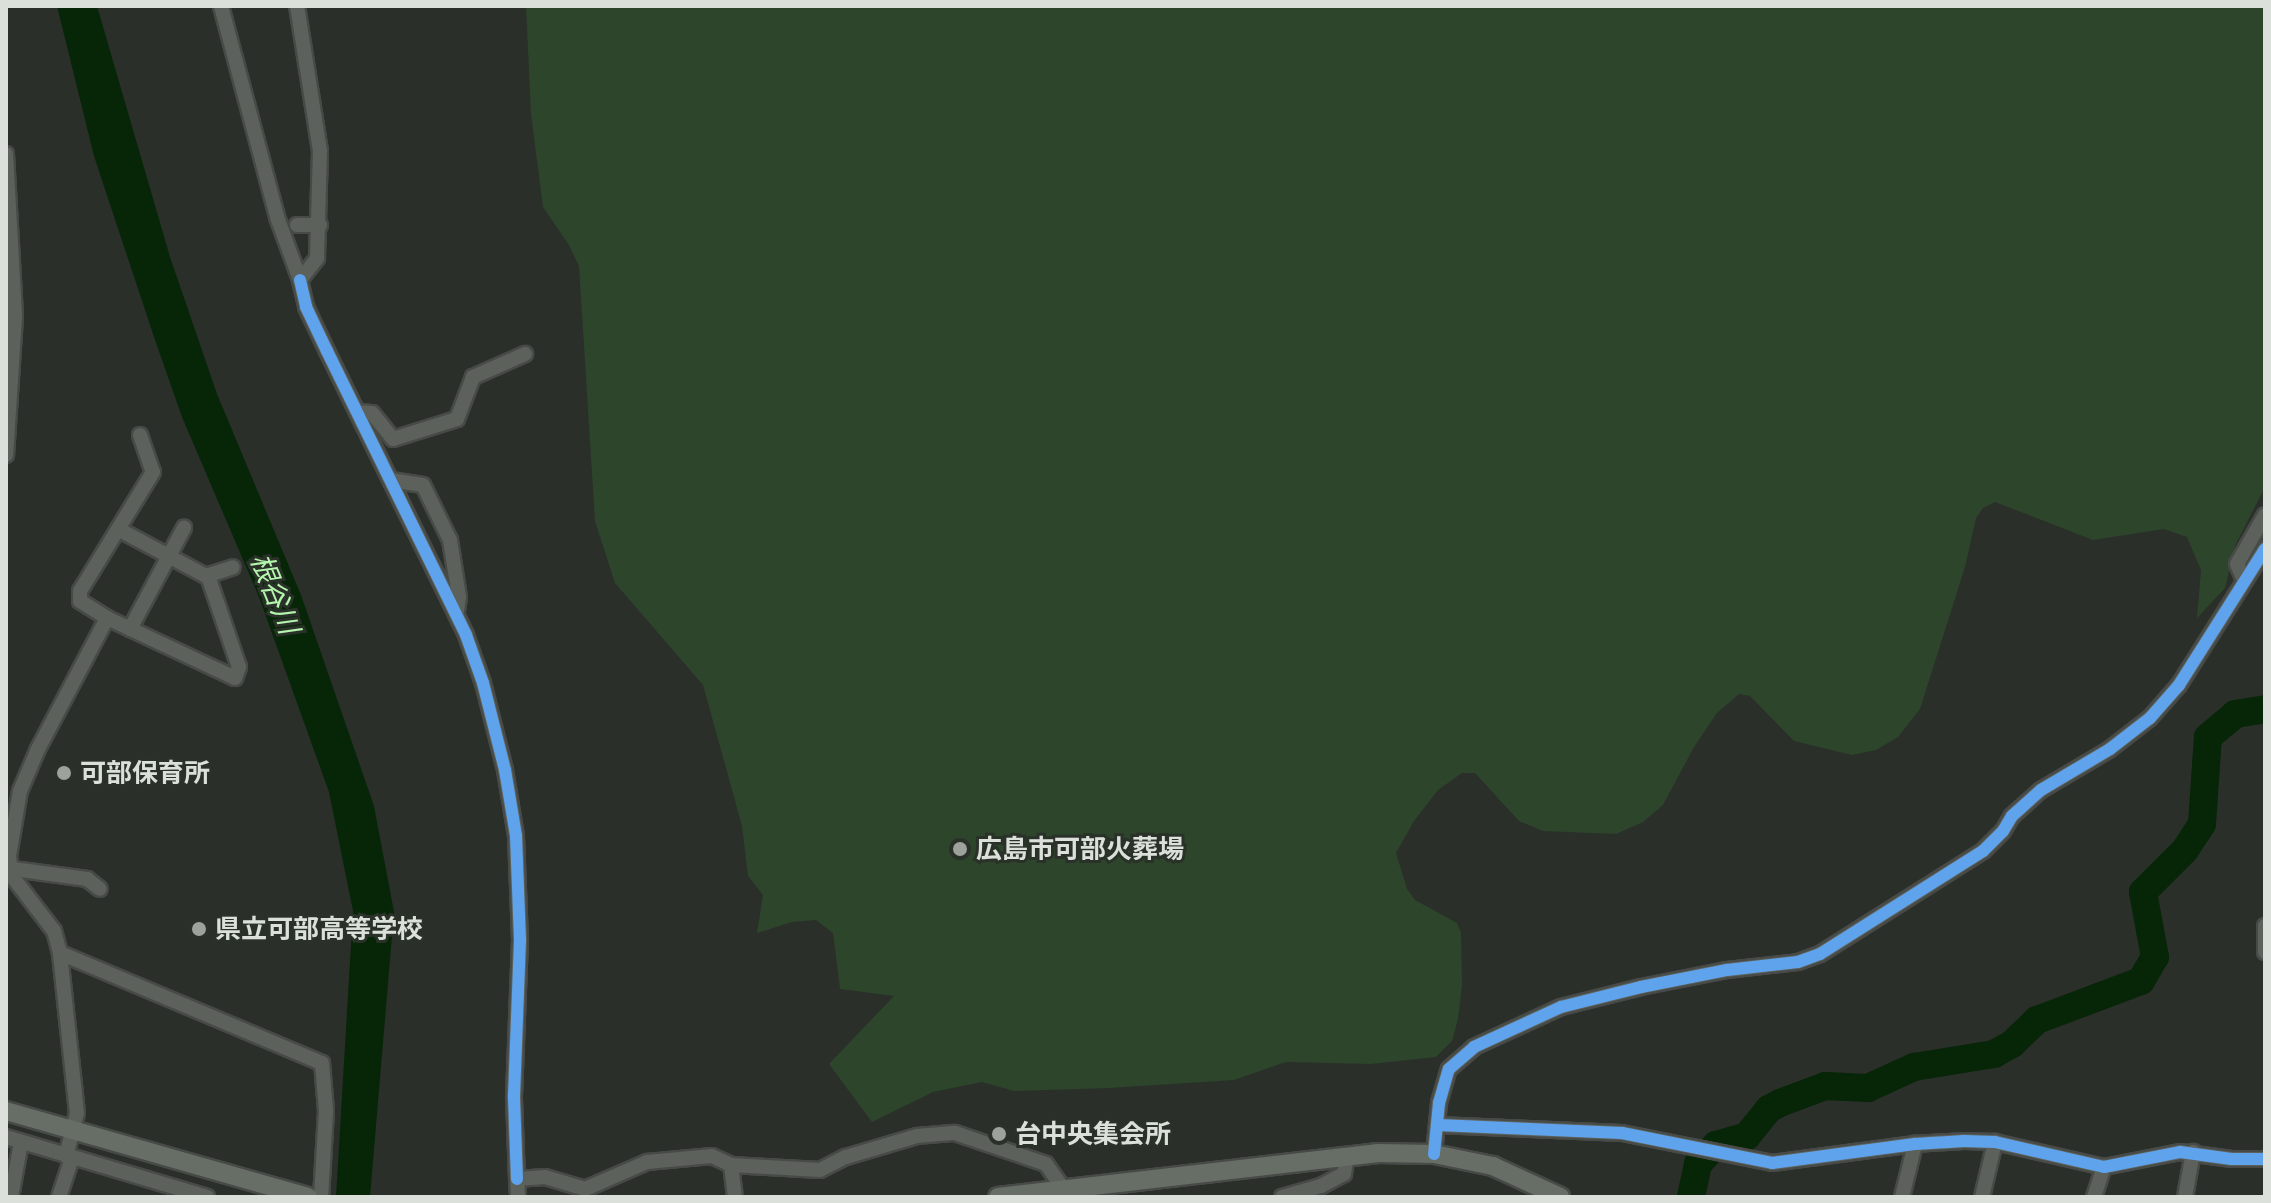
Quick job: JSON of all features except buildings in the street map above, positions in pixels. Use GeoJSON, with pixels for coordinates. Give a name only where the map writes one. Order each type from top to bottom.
{"type":"FeatureCollection","features":[{"type":"Feature","properties":{"kind":"street"},"geometry":{"type":"LineString","coordinates":[[221,6],[277,217],[300,280],[306,307],[456,614],[483,683],[516,836],[520,940],[514,1098],[518,1197]]}},
{"type":"Feature","properties":{"kind":"street"},"geometry":{"type":"LineString","coordinates":[[297,6],[320,151],[317,258],[300,280]]}},
{"type":"Feature","properties":{"kind":"street"},"geometry":{"type":"LineString","coordinates":[[6,154],[15,317],[6,455]]}},
{"type":"Feature","properties":{"kind":"street"},"geometry":{"type":"LineString","coordinates":[[297,225],[320,225]]}},
{"type":"Feature","properties":{"kind":"street"},"geometry":{"type":"LineString","coordinates":[[357,412],[372,413],[393,439],[457,419],[473,377],[525,354]]}},
{"type":"Feature","properties":{"kind":"street"},"geometry":{"type":"LineString","coordinates":[[118,529],[208,576],[239,667],[235,678],[107,618],[80,601],[80,591],[118,529],[153,472],[140,435]]}},
{"type":"Feature","properties":{"kind":"street"},"geometry":{"type":"LineString","coordinates":[[391,480],[423,485],[450,540],[459,597],[456,614]]}},
{"type":"Feature","properties":{"kind":"street"},"geometry":{"type":"LineString","coordinates":[[2244,580],[2237,564],[2265,515]]}},
{"type":"Feature","properties":{"kind":"street"},"geometry":{"type":"LineString","coordinates":[[130,629],[184,528]]}},
{"type":"Feature","properties":{"kind":"street"},"geometry":{"type":"LineString","coordinates":[[1434,1154],[1439,1103],[1449,1069],[1474,1047],[1561,1007],[1727,970],[1798,962],[1850,937],[1983,851],[2003,831],[2012,816],[2041,790],[2110,749],[2150,718],[2179,685],[2265,549]]}},
{"type":"Feature","properties":{"kind":"street"},"geometry":{"type":"LineString","coordinates":[[208,576],[233,567]]}},
{"type":"Feature","properties":{"kind":"street"},"geometry":{"type":"LineString","coordinates":[[59,1197],[77,1113],[60,953],[54,931],[12,876],[9,856],[20,791],[38,749],[107,618]]}},
{"type":"Feature","properties":{"kind":"street"},"geometry":{"type":"LineString","coordinates":[[9,869],[87,879],[100,889]]}},
{"type":"Feature","properties":{"kind":"street"},"geometry":{"type":"LineString","coordinates":[[2265,926],[2265,952]]}},
{"type":"Feature","properties":{"kind":"street"},"geometry":{"type":"LineString","coordinates":[[60,953],[322,1063],[326,1111],[321,1197]]}},
{"type":"Feature","properties":{"kind":"street"},"geometry":{"type":"LineString","coordinates":[[6,1111],[308,1197]]}},
{"type":"Feature","properties":{"kind":"street"},"geometry":{"type":"LineString","coordinates":[[1438,1125],[1622,1133],[1713,1152],[1791,1163],[1915,1144],[1995,1142],[2104,1167],[2193,1152],[2232,1159],[2265,1159]]}},
{"type":"Feature","properties":{"kind":"street"},"geometry":{"type":"LineString","coordinates":[[517,1179],[545,1177],[585,1193],[647,1162],[712,1156],[731,1165],[820,1170],[846,1157],[917,1136],[955,1133],[1046,1164],[1066,1193]]}},
{"type":"Feature","properties":{"kind":"street"},"geometry":{"type":"LineString","coordinates":[[11,1197],[13,1139],[157,1191],[207,1197]]}},
{"type":"Feature","properties":{"kind":"street"},"geometry":{"type":"LineString","coordinates":[[1982,1197],[1995,1142]]}},
{"type":"Feature","properties":{"kind":"street"},"geometry":{"type":"LineString","coordinates":[[1902,1197],[1915,1144]]}},
{"type":"Feature","properties":{"kind":"street"},"geometry":{"type":"LineString","coordinates":[[2185,1197],[2193,1152]]}},
{"type":"Feature","properties":{"kind":"street"},"geometry":{"type":"LineString","coordinates":[[998,1197],[1066,1193],[1347,1156],[1434,1154],[1493,1166],[1560,1197]]}},
{"type":"Feature","properties":{"kind":"street"},"geometry":{"type":"LineString","coordinates":[[1282,1197],[1321,1186],[1344,1174],[1347,1156]]}},
{"type":"Feature","properties":{"kind":"street"},"geometry":{"type":"LineString","coordinates":[[731,1165],[735,1197]]}},
{"type":"Feature","properties":{"kind":"street"},"geometry":{"type":"LineString","coordinates":[[2094,1197],[2104,1167]]}},
{"type":"Feature","properties":{"kind":"shaded area"},"geometry":{"type":"Polygon","coordinates":[[[526,6],[2265,6],[2265,487],[2235,546],[2225,588],[2197,618],[2201,570],[2187,537],[2164,529],[2093,540],[1995,502],[1983,508],[1976,518],[1965,567],[1920,709],[1898,737],[1876,750],[1852,755],[1794,741],[1750,696],[1739,694],[1717,713],[1694,747],[1663,805],[1643,822],[1616,834],[1543,831],[1519,821],[1475,773],[1462,773],[1438,790],[1414,821],[1396,853],[1407,889],[1415,900],[1457,923],[1461,933],[1462,985],[1458,1019],[1452,1041],[1436,1057],[1371,1064],[1286,1062],[1234,1080],[1109,1088],[1014,1091],[982,1082],[933,1092],[872,1122],[829,1064],[894,996],[840,989],[833,933],[816,920],[792,922],[757,933],[763,895],[748,876],[742,826],[703,685],[615,583],[595,521],[579,266],[569,245],[543,207],[531,114],[526,6]]]}},
{"type":"Feature","properties":{"kind":"water","name":"根谷川"},"geometry":{"type":"Polygon","coordinates":[[[57,6],[97,6],[170,257],[217,394],[301,595],[374,806],[394,912],[370,1197],[336,1197],[353,911],[329,792],[259,597],[182,417],[154,337],[94,156],[57,6]]]}},
{"type":"Feature","properties":{"kind":"waterway"},"geometry":{"type":"LineString","coordinates":[[1691,1197],[1698,1164],[1716,1145],[1747,1136],[1769,1109],[1780,1103],[1825,1086],[1868,1088],[1914,1067],[1994,1054],[2012,1044],[2037,1020],[2141,981],[2155,957],[2143,892],[2185,850],[2202,824],[2208,737],[2235,714],[2265,709]]}},
{"type":"Feature","properties":{"kind":"cycle path"},"geometry":{"type":"LineString","coordinates":[[300,280],[306,307],[466,635],[483,683],[505,770],[516,836],[520,940],[514,1098],[517,1179]]}},
{"type":"Feature","properties":{"kind":"cycle path"},"geometry":{"type":"LineString","coordinates":[[1434,1154],[1439,1103],[1449,1069],[1474,1047],[1561,1007],[1641,987],[1727,970],[1798,962],[1820,954],[1983,851],[2003,831],[2012,816],[2041,790],[2110,749],[2150,718],[2179,685],[2265,549]]}},
{"type":"Feature","properties":{"kind":"cycle path"},"geometry":{"type":"LineString","coordinates":[[1438,1125],[1622,1133],[1772,1163],[1915,1144],[1964,1141],[1995,1142],[2104,1167],[2180,1152],[2232,1159],[2265,1159]]}},
{"type":"Feature","properties":{"kind":"place","name":"可部保育所"},"geometry":{"type":"Point","coordinates":[64,773]}},
{"type":"Feature","properties":{"kind":"place","name":"広島市可部火葬場"},"geometry":{"type":"Point","coordinates":[960,849]}},
{"type":"Feature","properties":{"kind":"place","name":"県立可部高等学校"},"geometry":{"type":"Point","coordinates":[199,929]}},
{"type":"Feature","properties":{"kind":"place","name":"台中央集会所"},"geometry":{"type":"Point","coordinates":[999,1134]}}]}
